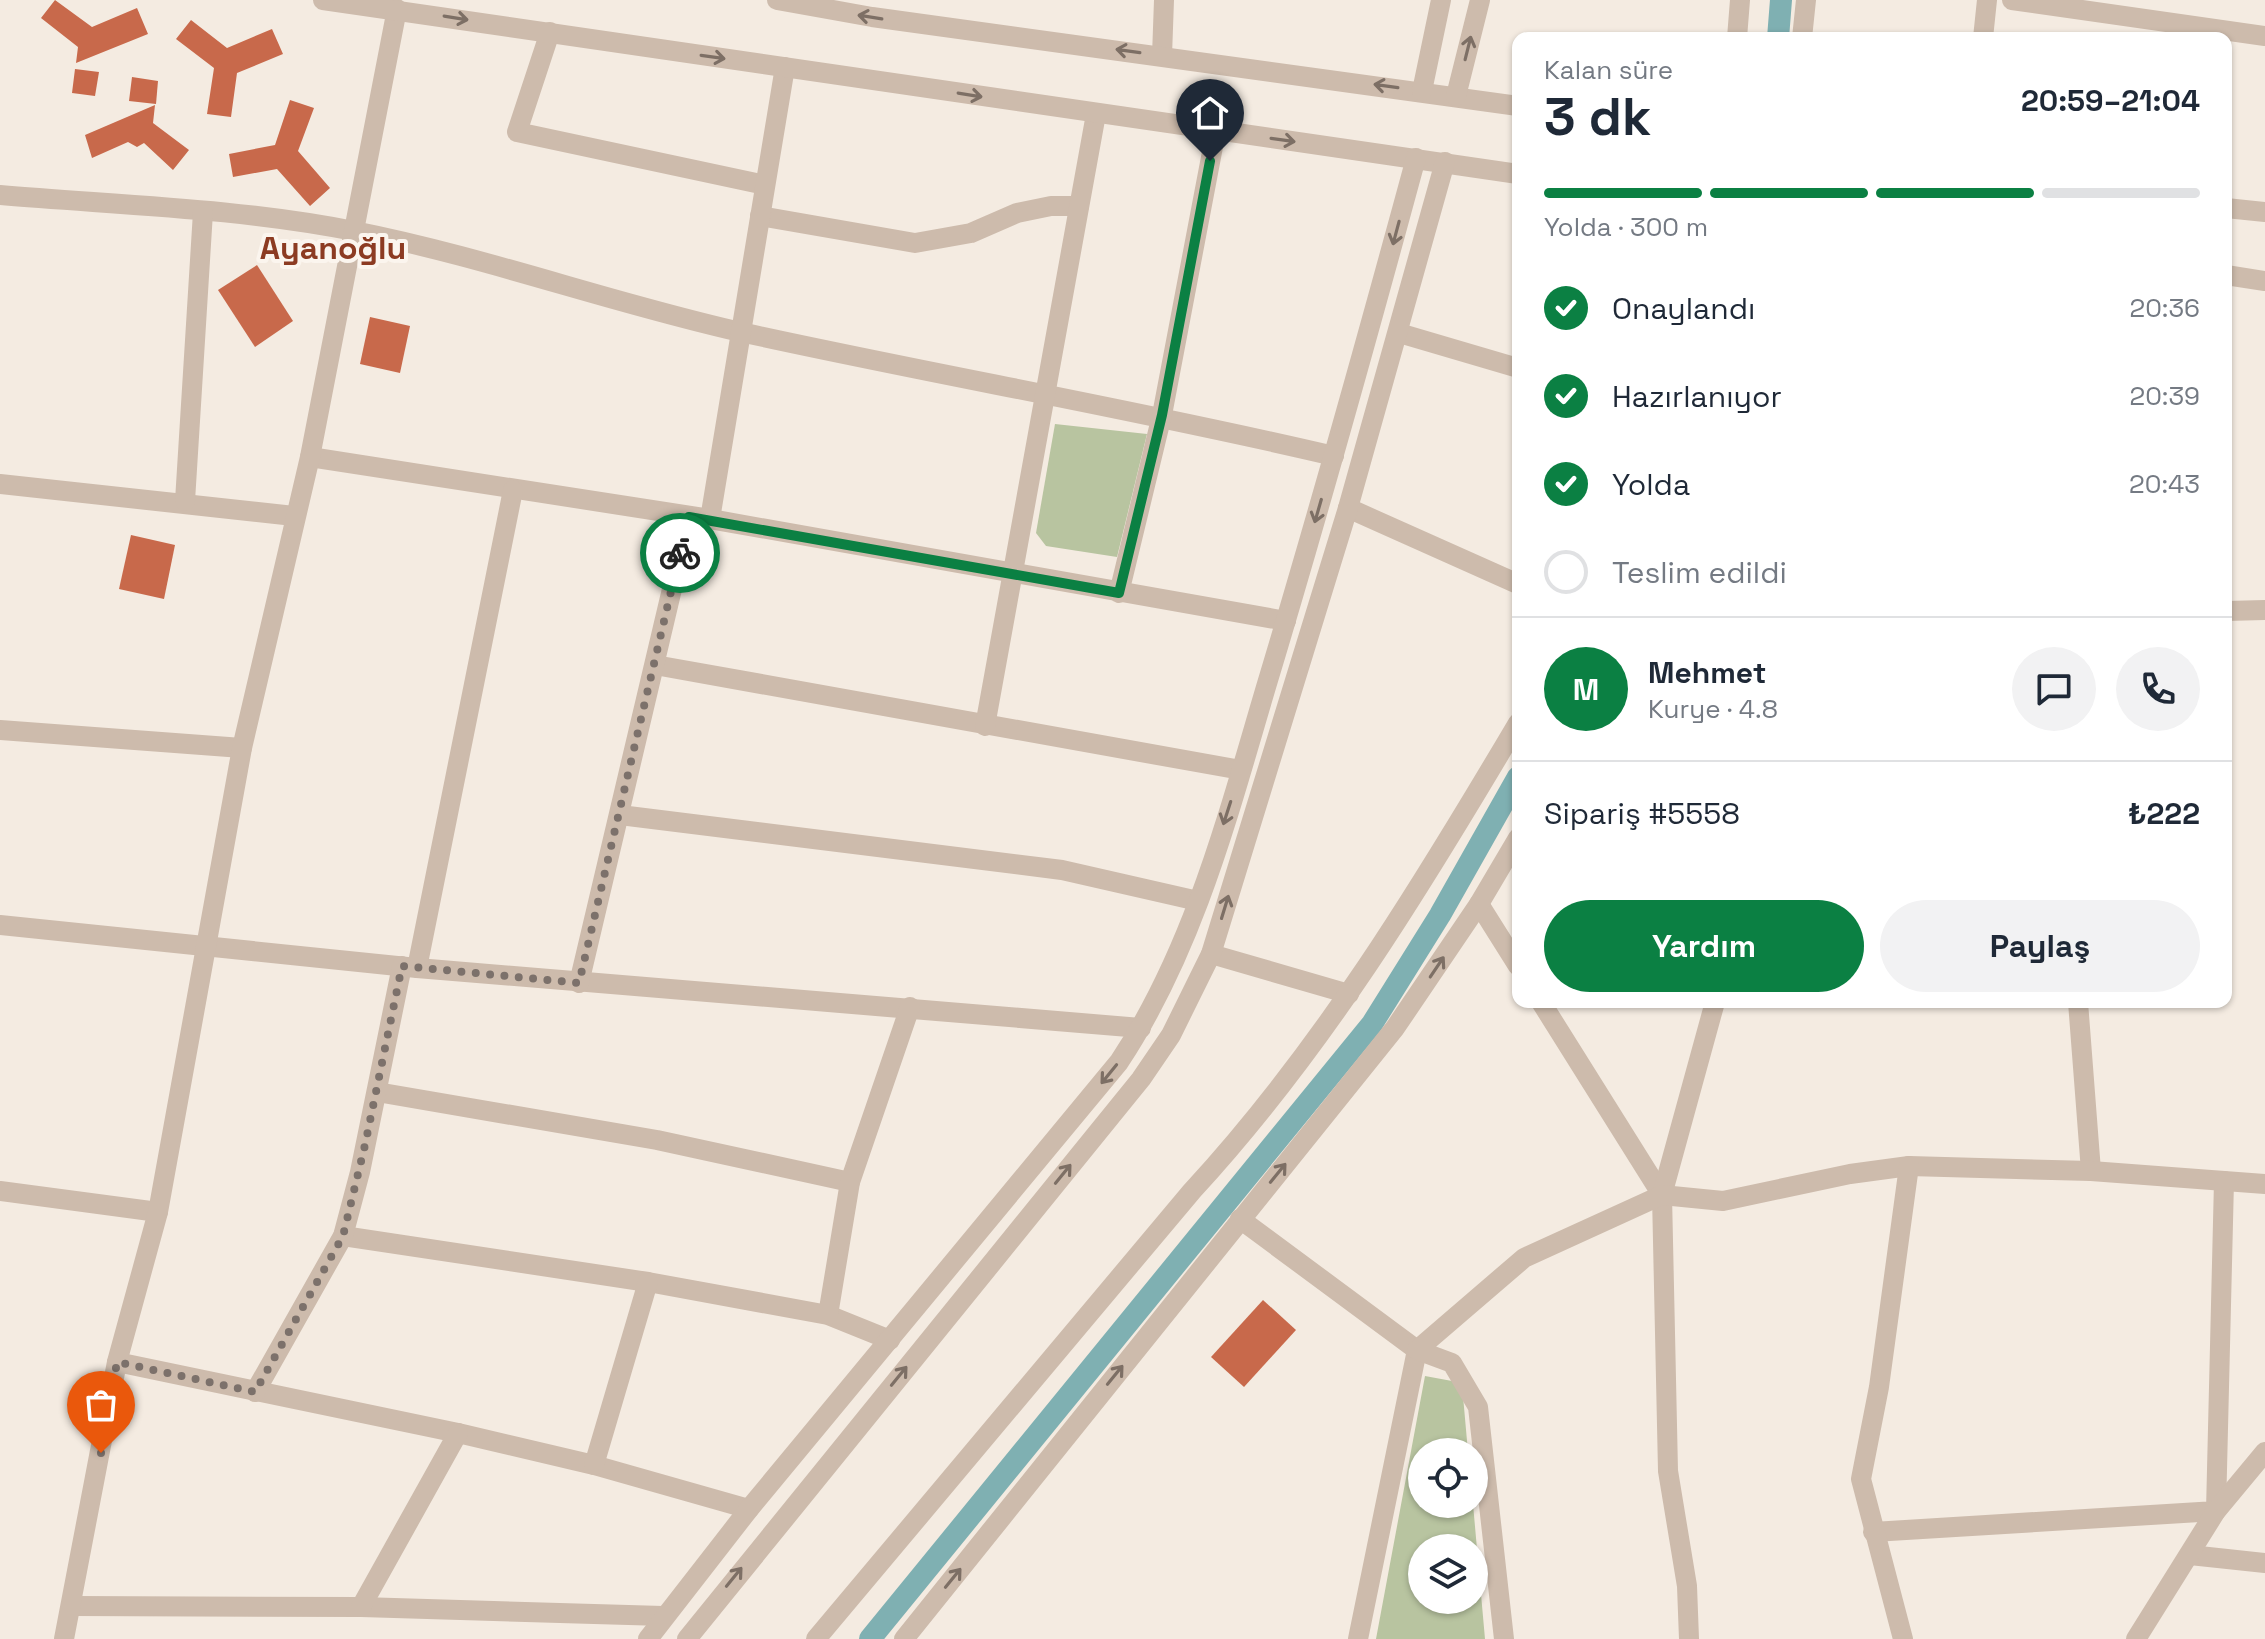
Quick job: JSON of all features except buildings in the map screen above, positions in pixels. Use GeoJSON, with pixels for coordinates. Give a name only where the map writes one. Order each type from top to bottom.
{"type":"FeatureCollection","features":[{"type":"Feature","properties":{"kind":"street"},"geometry":{"type":"LineString","coordinates":[[323,0],[1512,173]]}},
{"type":"Feature","properties":{"kind":"street"},"geometry":{"type":"LineString","coordinates":[[777,0],[872,17],[1512,105]]}},
{"type":"Feature","properties":{"kind":"street"},"geometry":{"type":"LineString","coordinates":[[1162,56],[1164,0]]}},
{"type":"Feature","properties":{"kind":"street"},"geometry":{"type":"LineString","coordinates":[[1422,91],[1441,0]]}},
{"type":"Feature","properties":{"kind":"street"},"geometry":{"type":"LineString","coordinates":[[1456,96],[1480,0]]}},
{"type":"Feature","properties":{"kind":"street"},"geometry":{"type":"LineString","coordinates":[[1737,32],[1740,0]]}},
{"type":"Feature","properties":{"kind":"street"},"geometry":{"type":"LineString","coordinates":[[1803,32],[1806,0]]}},
{"type":"Feature","properties":{"kind":"street"},"geometry":{"type":"LineString","coordinates":[[1984,32],[1987,0]]}},
{"type":"Feature","properties":{"kind":"street"},"geometry":{"type":"LineString","coordinates":[[2012,0],[2265,36]]}},
{"type":"Feature","properties":{"kind":"street"},"geometry":{"type":"LineString","coordinates":[[64,1639],[73,1606],[117,1362],[158,1212],[242,748],[310,457],[397,9]]}},
{"type":"Feature","properties":{"kind":"street"},"geometry":{"type":"LineString","coordinates":[[550,32],[517,132],[765,185]]}},
{"type":"Feature","properties":{"kind":"street"},"geometry":{"type":"LineString","coordinates":[[710,519],[785,67]]}},
{"type":"Feature","properties":{"kind":"street"},"geometry":{"type":"LineString","coordinates":[[985,726],[1015,575],[1096,114]]}},
{"type":"Feature","properties":{"kind":"street"},"geometry":{"type":"LineString","coordinates":[[1119,593],[1162,415],[1216,131]]}},
{"type":"Feature","properties":{"kind":"street"},"geometry":{"type":"LineString","coordinates":[[648,1639],[749,1509],[1109,1074],[1141,1028],[1183,945],[1241,770],[1334,456],[1416,158]]}},
{"type":"Feature","properties":{"kind":"street"},"geometry":{"type":"LineString","coordinates":[[687,1639],[1141,1079],[1171,1035],[1211,954],[1348,508],[1445,162]]}},
{"type":"Feature","properties":{"kind":"street"},"geometry":{"type":"LineString","coordinates":[[0,195],[203,212],[353,231],[741,332],[1045,396],[1162,415],[1334,456]]}},
{"type":"Feature","properties":{"kind":"street"},"geometry":{"type":"LineString","coordinates":[[760,216],[915,243],[971,233],[1028,211],[1079,206]]}},
{"type":"Feature","properties":{"kind":"street"},"geometry":{"type":"LineString","coordinates":[[2232,209],[2265,212]]}},
{"type":"Feature","properties":{"kind":"street"},"geometry":{"type":"LineString","coordinates":[[185,501],[203,212]]}},
{"type":"Feature","properties":{"kind":"street"},"geometry":{"type":"LineString","coordinates":[[2232,276],[2265,281]]}},
{"type":"Feature","properties":{"kind":"street"},"geometry":{"type":"LineString","coordinates":[[1399,333],[1512,366]]}},
{"type":"Feature","properties":{"kind":"street"},"geometry":{"type":"LineString","coordinates":[[310,457],[710,519],[1286,621]]}},
{"type":"Feature","properties":{"kind":"street"},"geometry":{"type":"LineString","coordinates":[[0,484],[185,501],[294,516]]}},
{"type":"Feature","properties":{"kind":"street"},"geometry":{"type":"LineString","coordinates":[[255,1392],[343,1236],[409,967],[513,490]]}},
{"type":"Feature","properties":{"kind":"street"},"geometry":{"type":"LineString","coordinates":[[1348,508],[1512,581]]}},
{"type":"Feature","properties":{"kind":"street"},"geometry":{"type":"LineString","coordinates":[[579,983],[689,517]]}},
{"type":"Feature","properties":{"kind":"street"},"geometry":{"type":"LineString","coordinates":[[2232,611],[2265,610]]}},
{"type":"Feature","properties":{"kind":"street"},"geometry":{"type":"LineString","coordinates":[[655,665],[1241,770]]}},
{"type":"Feature","properties":{"kind":"street"},"geometry":{"type":"LineString","coordinates":[[0,730],[242,748]]}},
{"type":"Feature","properties":{"kind":"street"},"geometry":{"type":"LineString","coordinates":[[816,1639],[1192,1191],[1257,1121],[1349,994],[1441,854],[1512,733]]}},
{"type":"Feature","properties":{"kind":"street"},"geometry":{"type":"LineString","coordinates":[[620,815],[1062,870],[1198,901]]}},
{"type":"Feature","properties":{"kind":"street"},"geometry":{"type":"LineString","coordinates":[[904,1639],[1395,1028],[1479,904],[1512,848]]}},
{"type":"Feature","properties":{"kind":"street"},"geometry":{"type":"LineString","coordinates":[[1479,904],[1512,956]]}},
{"type":"Feature","properties":{"kind":"street"},"geometry":{"type":"LineString","coordinates":[[0,925],[579,983],[910,1007],[1141,1028]]}},
{"type":"Feature","properties":{"kind":"street"},"geometry":{"type":"LineString","coordinates":[[1211,954],[1349,994]]}},
{"type":"Feature","properties":{"kind":"street"},"geometry":{"type":"LineString","coordinates":[[828,1315],[850,1182],[910,1007]]}},
{"type":"Feature","properties":{"kind":"street"},"geometry":{"type":"LineString","coordinates":[[1545,1008],[1662,1195]]}},
{"type":"Feature","properties":{"kind":"street"},"geometry":{"type":"LineString","coordinates":[[1689,1639],[1687,1586],[1668,1471],[1662,1195],[1713,1008]]}},
{"type":"Feature","properties":{"kind":"street"},"geometry":{"type":"LineString","coordinates":[[2078,1008],[2091,1171]]}},
{"type":"Feature","properties":{"kind":"street"},"geometry":{"type":"LineString","coordinates":[[377,1092],[657,1140],[850,1182]]}},
{"type":"Feature","properties":{"kind":"street"},"geometry":{"type":"LineString","coordinates":[[1903,1639],[1861,1479],[1879,1387],[1909,1166]]}},
{"type":"Feature","properties":{"kind":"street"},"geometry":{"type":"LineString","coordinates":[[1358,1639],[1417,1350],[1524,1258],[1662,1195],[1723,1201],[1850,1174],[1909,1166],[2091,1171],[2265,1184]]}},
{"type":"Feature","properties":{"kind":"street"},"geometry":{"type":"LineString","coordinates":[[2216,1511],[2224,1181]]}},
{"type":"Feature","properties":{"kind":"street"},"geometry":{"type":"LineString","coordinates":[[0,1191],[158,1212]]}},
{"type":"Feature","properties":{"kind":"street"},"geometry":{"type":"LineString","coordinates":[[1240,1219],[1417,1350],[1452,1363],[1478,1407],[1504,1639]]}},
{"type":"Feature","properties":{"kind":"street"},"geometry":{"type":"LineString","coordinates":[[343,1236],[648,1282],[828,1315],[890,1340]]}},
{"type":"Feature","properties":{"kind":"street"},"geometry":{"type":"LineString","coordinates":[[594,1465],[648,1282]]}},
{"type":"Feature","properties":{"kind":"street"},"geometry":{"type":"LineString","coordinates":[[117,1362],[458,1433],[594,1465],[749,1509]]}},
{"type":"Feature","properties":{"kind":"street"},"geometry":{"type":"LineString","coordinates":[[361,1607],[458,1433]]}},
{"type":"Feature","properties":{"kind":"street"},"geometry":{"type":"LineString","coordinates":[[2136,1639],[2216,1511],[2265,1452]]}},
{"type":"Feature","properties":{"kind":"street"},"geometry":{"type":"LineString","coordinates":[[1873,1532],[2216,1511]]}},
{"type":"Feature","properties":{"kind":"street"},"geometry":{"type":"LineString","coordinates":[[2190,1555],[2265,1563]]}},
{"type":"Feature","properties":{"kind":"street"},"geometry":{"type":"LineString","coordinates":[[73,1606],[361,1607],[663,1616]]}},
{"type":"Feature","properties":{"kind":"green space"},"geometry":{"type":"Polygon","coordinates":[[[1055,424],[1147,434],[1117,557],[1046,546],[1036,533],[1055,424]]]}},
{"type":"Feature","properties":{"kind":"green space"},"geometry":{"type":"Polygon","coordinates":[[[1425,1376],[1452,1381],[1463,1396],[1467,1438],[1413,1438],[1425,1376]]]}},
{"type":"Feature","properties":{"kind":"green space"},"geometry":{"type":"Polygon","coordinates":[[[1408,1467],[1408,1518],[1474,1518],[1476,1534],[1408,1534],[1408,1614],[1483,1614],[1485,1639],[1376,1639],[1408,1467]]]}},
{"type":"Feature","properties":{"kind":"waterway"},"geometry":{"type":"LineString","coordinates":[[1778,32],[1781,0]]}},
{"type":"Feature","properties":{"kind":"waterway"},"geometry":{"type":"LineString","coordinates":[[870,1639],[1372,1024],[1440,915],[1512,788]]}},
{"type":"Feature","properties":{"kind":"way so far"},"geometry":{"type":"LineString","coordinates":[[101,1453],[117,1362],[255,1392],[343,1236],[360,1172],[402,966],[579,983],[680,553]]}},
{"type":"Feature","properties":{"kind":"district","name":"Ayanoğlu"},"geometry":{"type":"Point","coordinates":[333,248]}},
{"type":"Feature","properties":{"kind":"route"},"geometry":{"type":"LineString","coordinates":[[680,553],[689,517],[1119,593],[1162,415],[1210,161]]}}]}
